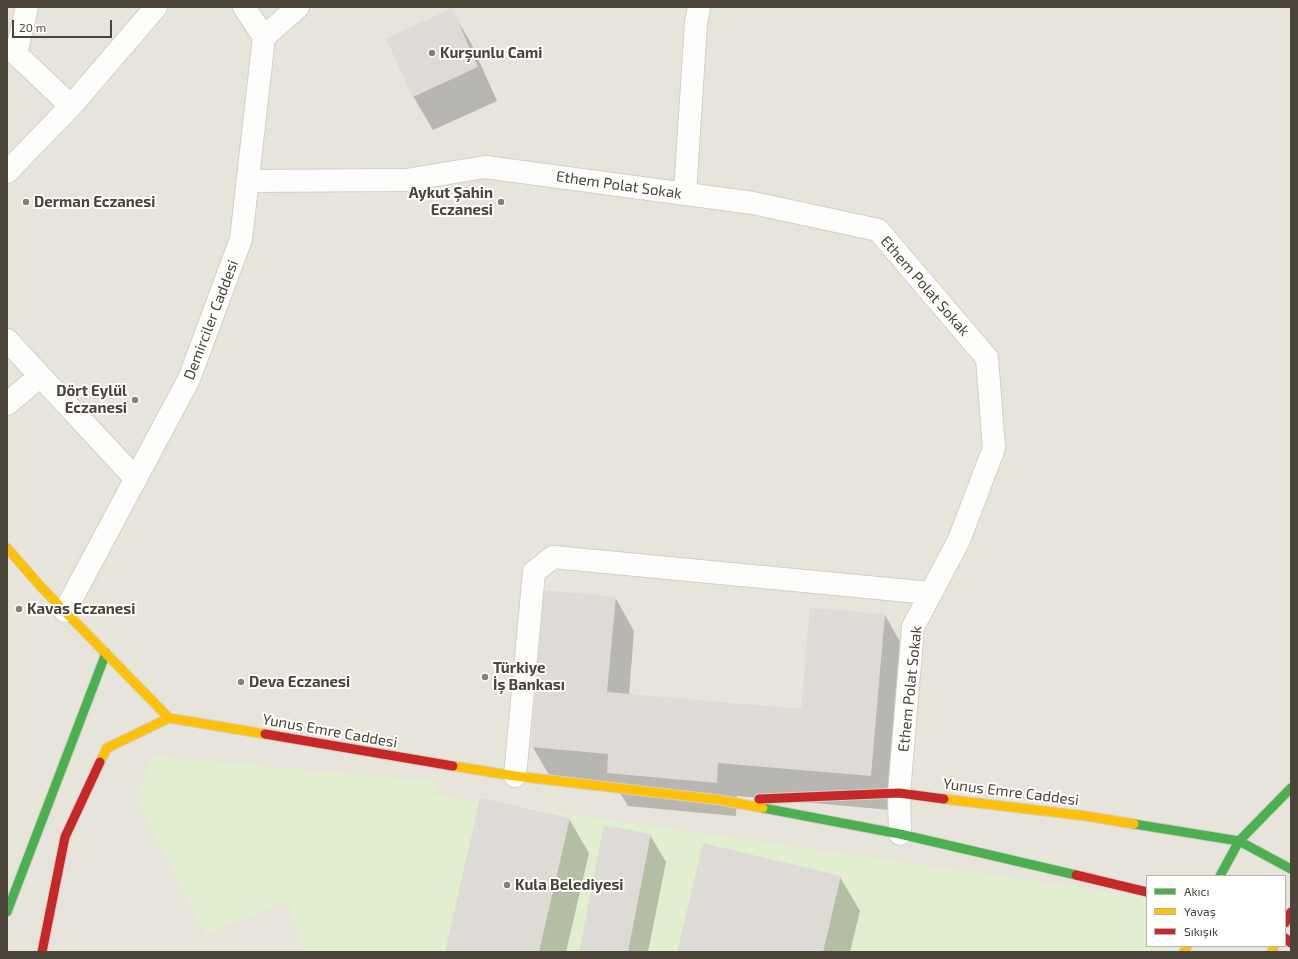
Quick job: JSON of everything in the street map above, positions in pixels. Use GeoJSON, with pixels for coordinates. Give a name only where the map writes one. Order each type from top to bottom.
{"type":"FeatureCollection","features":[{"type":"Feature","properties":{"kind":"street"},"geometry":{"type":"LineString","coordinates":[[27,7],[16,54],[71,106]]}},
{"type":"Feature","properties":{"kind":"street"},"geometry":{"type":"LineString","coordinates":[[7,172],[71,106],[156,7]]}},
{"type":"Feature","properties":{"kind":"street"},"geometry":{"type":"LineString","coordinates":[[244,7],[264,37],[298,7]]}},
{"type":"Feature","properties":{"kind":"street"},"geometry":{"type":"LineString","coordinates":[[685,193],[696,23],[699,7]]}},
{"type":"Feature","properties":{"kind":"street","name":"Demirciler Caddesi"},"geometry":{"type":"LineString","coordinates":[[65,611],[189,379],[241,239],[264,37]]}},
{"type":"Feature","properties":{"kind":"street","name":"Ethem Polat Sokak"},"geometry":{"type":"LineString","coordinates":[[248,181],[406,180],[485,167],[753,203],[878,230],[987,358],[994,448],[959,540],[913,627],[899,792],[900,834]]}},
{"type":"Feature","properties":{"kind":"street"},"geometry":{"type":"LineString","coordinates":[[7,340],[136,479]]}},
{"type":"Feature","properties":{"kind":"street"},"geometry":{"type":"LineString","coordinates":[[7,404],[40,376]]}},
{"type":"Feature","properties":{"kind":"street"},"geometry":{"type":"LineString","coordinates":[[7,548],[42,588],[169,718],[107,748],[65,837],[42,952]]}},
{"type":"Feature","properties":{"kind":"street"},"geometry":{"type":"LineString","coordinates":[[515,776],[534,572],[553,558],[930,593]]}},
{"type":"Feature","properties":{"kind":"street"},"geometry":{"type":"LineString","coordinates":[[7,912],[106,653]]}},
{"type":"Feature","properties":{"kind":"street","name":"Yunus Emre Caddesi"},"geometry":{"type":"LineString","coordinates":[[169,718],[515,776],[720,800],[900,834],[1146,892]]}},
{"type":"Feature","properties":{"kind":"street"},"geometry":{"type":"LineString","coordinates":[[1221,875],[1239,841],[1291,788]]}},
{"type":"Feature","properties":{"kind":"street","name":"Yunus Emre Caddesi"},"geometry":{"type":"LineString","coordinates":[[720,800],[899,792],[1086,816],[1239,841],[1291,869]]}},
{"type":"Feature","properties":{"kind":"street"},"geometry":{"type":"LineString","coordinates":[[1286,921],[1291,912]]}},
{"type":"Feature","properties":{"kind":"shaded area"},"geometry":{"type":"Polygon","coordinates":[[[7,7],[1291,7],[1291,952],[7,952],[7,7]]]}},
{"type":"Feature","properties":{"kind":"green space"},"geometry":{"type":"Polygon","coordinates":[[[153,756],[436,782],[434,795],[1146,897],[1146,947],[1186,947],[1184,952],[305,952],[288,901],[206,934],[136,798],[153,756]]]}},
{"type":"Feature","properties":{"kind":"building","name":"Kurşunlu Cami"},"geometry":{"type":"Polygon","coordinates":[[[452,8],[478,67],[413,97],[386,39],[452,8]]]}},
{"type":"Feature","properties":{"kind":"building"},"geometry":{"type":"Polygon","coordinates":[[[544,590],[616,597],[607,692],[801,709],[810,608],[885,614],[871,776],[718,763],[717,783],[607,773],[608,754],[531,747],[544,590]]]}},
{"type":"Feature","properties":{"kind":"building","name":"Kula Belediyesi"},"geometry":{"type":"Polygon","coordinates":[[[480,798],[570,818],[539,952],[445,952],[480,798]]]}},
{"type":"Feature","properties":{"kind":"building"},"geometry":{"type":"Polygon","coordinates":[[[604,825],[651,834],[628,952],[579,952],[604,825]]]}},
{"type":"Feature","properties":{"kind":"building"},"geometry":{"type":"Polygon","coordinates":[[[703,843],[841,876],[823,952],[677,952],[703,843]]]}},
{"type":"Feature","properties":{"kind":"traffic: fast"},"geometry":{"type":"LineString","coordinates":[[7,912],[106,653]]}},
{"type":"Feature","properties":{"kind":"traffic: fast"},"geometry":{"type":"LineString","coordinates":[[1221,875],[1239,841],[1291,788]]}},
{"type":"Feature","properties":{"kind":"traffic: fast"},"geometry":{"type":"LineString","coordinates":[[763,808],[900,834],[1076,875]]}},
{"type":"Feature","properties":{"kind":"traffic: fast"},"geometry":{"type":"LineString","coordinates":[[1134,824],[1239,841],[1291,869]]}},
{"type":"Feature","properties":{"kind":"traffic: slow"},"geometry":{"type":"LineString","coordinates":[[7,548],[42,588],[169,718],[265,734]]}},
{"type":"Feature","properties":{"kind":"traffic: slow"},"geometry":{"type":"LineString","coordinates":[[100,762],[107,748],[169,718]]}},
{"type":"Feature","properties":{"kind":"traffic: slow"},"geometry":{"type":"LineString","coordinates":[[453,766],[515,776],[720,800],[763,808]]}},
{"type":"Feature","properties":{"kind":"traffic: slow"},"geometry":{"type":"LineString","coordinates":[[944,799],[1086,816],[1134,824]]}},
{"type":"Feature","properties":{"kind":"traffic: slow"},"geometry":{"type":"LineString","coordinates":[[1184,952],[1186,947]]}},
{"type":"Feature","properties":{"kind":"traffic: slow"},"geometry":{"type":"LineString","coordinates":[[1272,952],[1274,947]]}},
{"type":"Feature","properties":{"kind":"traffic: jam"},"geometry":{"type":"LineString","coordinates":[[265,734],[453,766]]}},
{"type":"Feature","properties":{"kind":"traffic: jam"},"geometry":{"type":"LineString","coordinates":[[42,952],[65,837],[100,762]]}},
{"type":"Feature","properties":{"kind":"traffic: jam"},"geometry":{"type":"LineString","coordinates":[[759,799],[899,793],[944,799]]}},
{"type":"Feature","properties":{"kind":"traffic: jam"},"geometry":{"type":"LineString","coordinates":[[1076,875],[1146,892]]}},
{"type":"Feature","properties":{"kind":"traffic: jam"},"geometry":{"type":"LineString","coordinates":[[1286,921],[1291,912]]}},
{"type":"Feature","properties":{"kind":"traffic: jam"},"geometry":{"type":"LineString","coordinates":[[1286,939],[1291,943]]}},
{"type":"Feature","properties":{"kind":"place","name":"Kurşunlu Cami"},"geometry":{"type":"Point","coordinates":[432,53]}},
{"type":"Feature","properties":{"kind":"place","name":"Derman Eczanesi"},"geometry":{"type":"Point","coordinates":[26,202]}},
{"type":"Feature","properties":{"kind":"place","name":"Aykut Şahin Eczanesi"},"geometry":{"type":"Point","coordinates":[501,202]}},
{"type":"Feature","properties":{"kind":"place","name":"Dört Eylül Eczanesi"},"geometry":{"type":"Point","coordinates":[135,400]}},
{"type":"Feature","properties":{"kind":"place","name":"Kavas Eczanesi"},"geometry":{"type":"Point","coordinates":[19,609]}},
{"type":"Feature","properties":{"kind":"place","name":"Türkiye İş Bankası"},"geometry":{"type":"Point","coordinates":[485,677]}},
{"type":"Feature","properties":{"kind":"place","name":"Deva Eczanesi"},"geometry":{"type":"Point","coordinates":[241,682]}},
{"type":"Feature","properties":{"kind":"place","name":"Kula Belediyesi"},"geometry":{"type":"Point","coordinates":[507,885]}}]}
